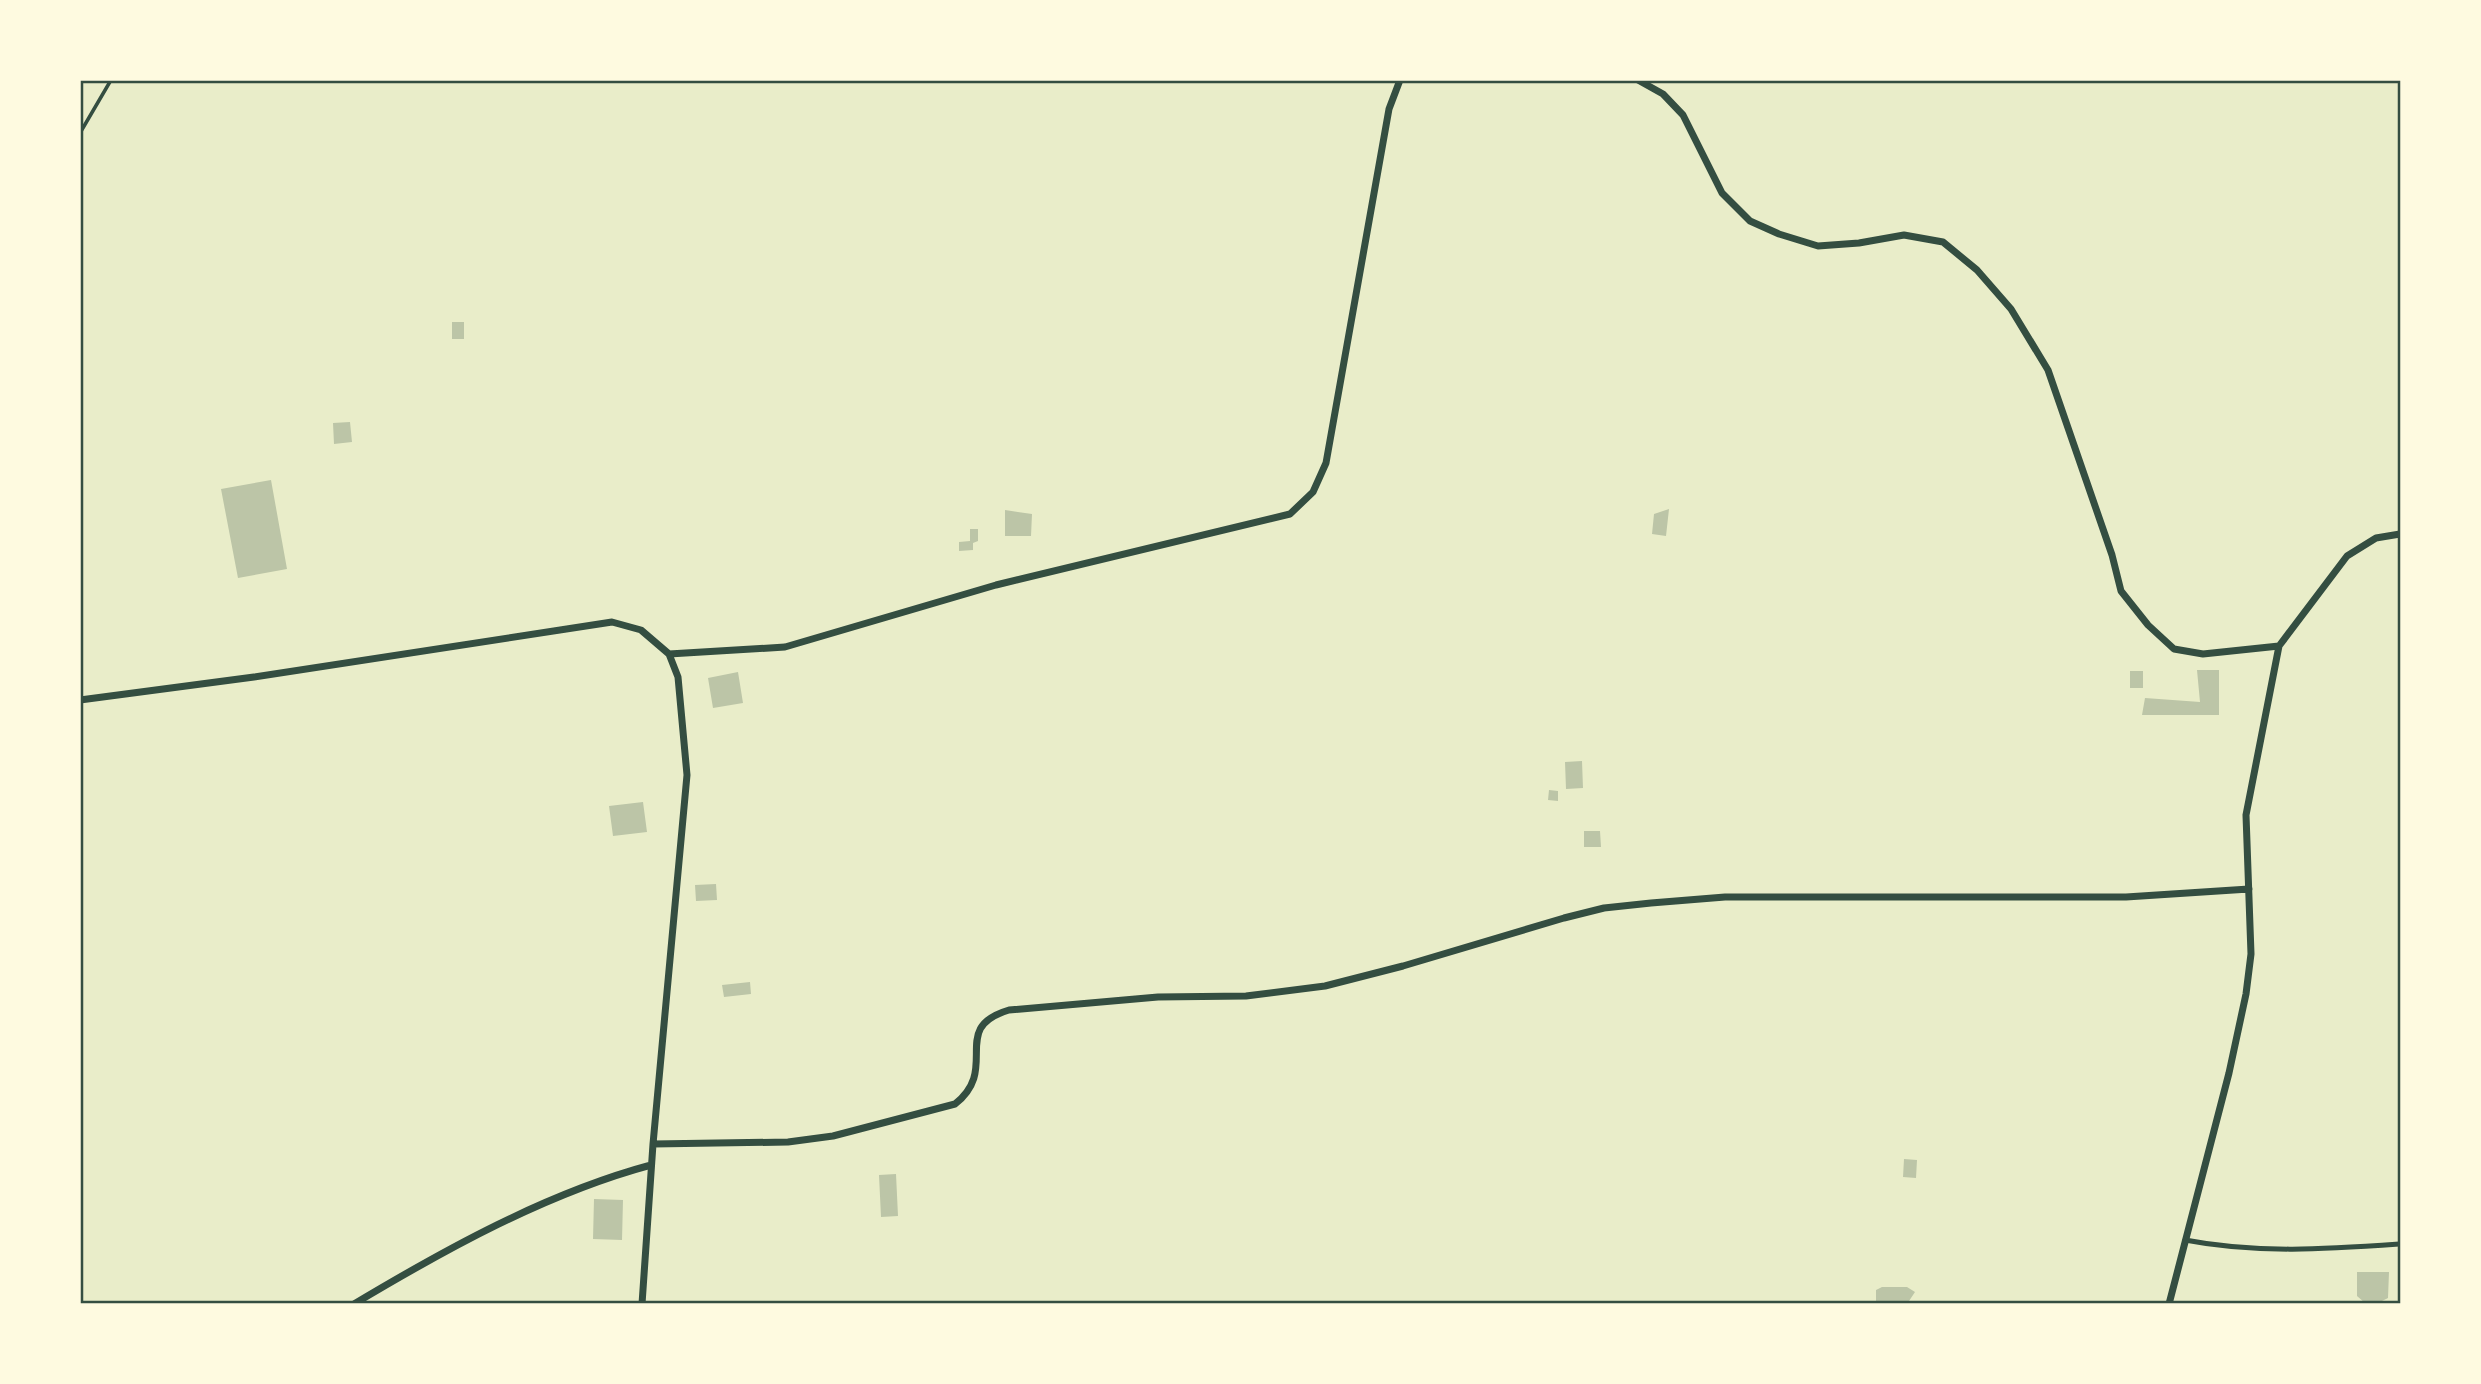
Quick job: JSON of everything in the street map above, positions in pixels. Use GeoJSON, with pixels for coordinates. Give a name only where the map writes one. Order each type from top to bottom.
{"type":"FeatureCollection","features":[{"type":"Feature","properties":{"kind":"street"},"geometry":{"type":"LineString","coordinates":[[669,654],[785,648],[996,585],[1290,514],[1313,492],[1326,463],[1389,109],[1400,80]]}},
{"type":"Feature","properties":{"kind":"street"},"geometry":{"type":"LineString","coordinates":[[1638,80],[1662,93],[1683,115],[1722,192],[1750,221],[1779,234],[1818,246],[1859,243],[1904,235],[1943,242],[1977,270],[2011,309],[2049,370],[2112,555],[2121,591],[2148,625],[2174,649],[2203,654],[2278,646]]}},
{"type":"Feature","properties":{"kind":"street"},"geometry":{"type":"LineString","coordinates":[[2169,1304],[2229,1073],[2246,994],[2251,954],[2246,815],[2278,646],[2347,556],[2376,538],[2400,534]]}},
{"type":"Feature","properties":{"kind":"street"},"geometry":{"type":"LineString","coordinates":[[80,700],[612,622],[641,630],[669,654],[678,677],[687,775],[651,1165],[642,1304]]}},
{"type":"Feature","properties":{"kind":"street"},"geometry":{"type":"LineString","coordinates":[[653,1144],[789,1142],[855,1131],[955,1104],[967,1094],[975,1080],[976,1037],[981,1025],[991,1015],[1009,1010],[1158,997],[1246,996],[1325,986],[1604,908],[1726,897],[2126,897],[2249,889]]}},
{"type":"Feature","properties":{"kind":"street"},"geometry":{"type":"LineString","coordinates":[[354,1304],[414,1268],[481,1233],[565,1196],[628,1171],[651,1165]]}},
{"type":"Feature","properties":{"kind":"lane"},"geometry":{"type":"LineString","coordinates":[[2185,1240],[2251,1250],[2331,1249],[2400,1244]]}},
{"type":"Feature","properties":{"kind":"path"},"geometry":{"type":"LineString","coordinates":[[80,133],[111,80]]}},
{"type":"Feature","properties":{"kind":"building"},"geometry":{"type":"Polygon","coordinates":[[[452,322],[464,322],[464,339],[452,339],[452,322]]]}},
{"type":"Feature","properties":{"kind":"building"},"geometry":{"type":"Polygon","coordinates":[[[350,422],[352,442],[334,444],[333,423],[350,422]]]}},
{"type":"Feature","properties":{"kind":"building"},"geometry":{"type":"Polygon","coordinates":[[[271,480],[287,569],[238,578],[221,489],[271,480]]]}},
{"type":"Feature","properties":{"kind":"building"},"geometry":{"type":"Polygon","coordinates":[[[1669,509],[1666,536],[1652,534],[1654,514],[1669,509]]]}},
{"type":"Feature","properties":{"kind":"building"},"geometry":{"type":"Polygon","coordinates":[[[1005,510],[1032,514],[1031,536],[1005,536],[1005,510]]]}},
{"type":"Feature","properties":{"kind":"building"},"geometry":{"type":"Polygon","coordinates":[[[970,529],[978,529],[978,541],[973,543],[973,550],[959,551],[959,542],[970,541],[970,529]]]}},
{"type":"Feature","properties":{"kind":"building"},"geometry":{"type":"Polygon","coordinates":[[[2197,670],[2219,670],[2219,715],[2142,715],[2145,698],[2200,702],[2197,670]]]}},
{"type":"Feature","properties":{"kind":"building"},"geometry":{"type":"Polygon","coordinates":[[[2130,671],[2143,671],[2143,688],[2130,688],[2130,671]]]}},
{"type":"Feature","properties":{"kind":"building"},"geometry":{"type":"Polygon","coordinates":[[[738,672],[743,703],[713,708],[708,678],[738,672]]]}},
{"type":"Feature","properties":{"kind":"building"},"geometry":{"type":"Polygon","coordinates":[[[1582,761],[1583,788],[1566,789],[1565,762],[1582,761]]]}},
{"type":"Feature","properties":{"kind":"building"},"geometry":{"type":"Polygon","coordinates":[[[1549,790],[1558,791],[1558,801],[1548,800],[1549,790]]]}},
{"type":"Feature","properties":{"kind":"building"},"geometry":{"type":"Polygon","coordinates":[[[643,802],[647,832],[613,836],[609,806],[643,802]]]}},
{"type":"Feature","properties":{"kind":"building"},"geometry":{"type":"Polygon","coordinates":[[[1584,831],[1600,831],[1601,847],[1584,847],[1584,831]]]}},
{"type":"Feature","properties":{"kind":"building"},"geometry":{"type":"Polygon","coordinates":[[[716,884],[717,900],[696,901],[695,885],[716,884]]]}},
{"type":"Feature","properties":{"kind":"building"},"geometry":{"type":"Polygon","coordinates":[[[750,982],[751,994],[724,997],[722,985],[750,982]]]}},
{"type":"Feature","properties":{"kind":"building"},"geometry":{"type":"Polygon","coordinates":[[[1904,1159],[1917,1160],[1916,1178],[1903,1177],[1904,1159]]]}},
{"type":"Feature","properties":{"kind":"building"},"geometry":{"type":"Polygon","coordinates":[[[896,1174],[898,1216],[881,1217],[879,1175],[896,1174]]]}},
{"type":"Feature","properties":{"kind":"building"},"geometry":{"type":"Polygon","coordinates":[[[594,1199],[623,1200],[622,1240],[593,1239],[594,1199]]]}},
{"type":"Feature","properties":{"kind":"building"},"geometry":{"type":"Polygon","coordinates":[[[2357,1272],[2389,1272],[2388,1298],[2378,1303],[2365,1303],[2357,1296],[2357,1272]]]}},
{"type":"Feature","properties":{"kind":"building"},"geometry":{"type":"Polygon","coordinates":[[[1882,1287],[1907,1287],[1915,1292],[1907,1304],[1876,1304],[1876,1290],[1882,1287]]]}}]}
